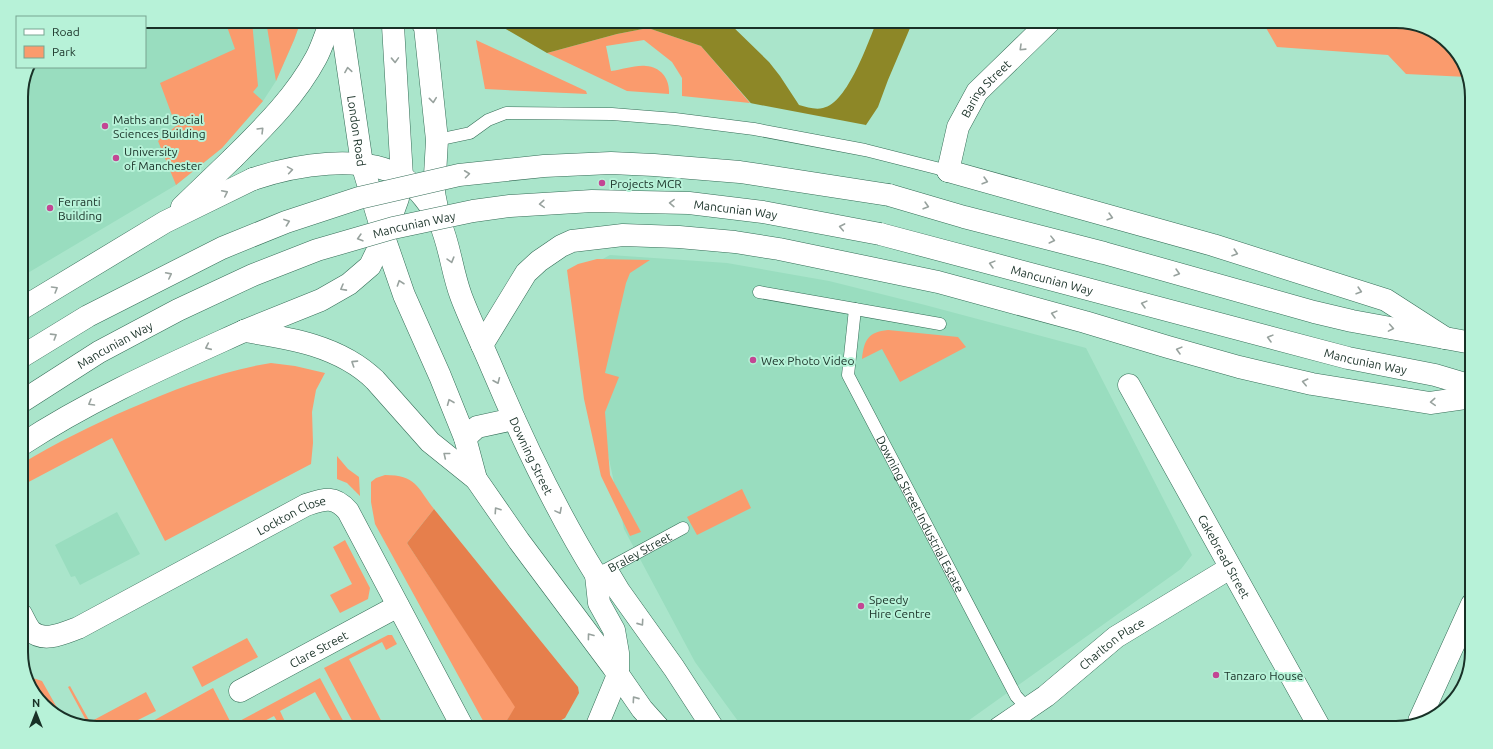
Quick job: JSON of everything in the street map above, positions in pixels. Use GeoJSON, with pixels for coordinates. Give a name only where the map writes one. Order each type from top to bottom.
{"type":"FeatureCollection","features":[{"type":"Feature","properties":{"kind":"main road"},"geometry":{"type":"LineString","coordinates":[[165,222],[233,158],[278,112],[316,58],[328,28]]}},
{"type":"Feature","properties":{"kind":"main road","name":"London Road"},"geometry":{"type":"LineString","coordinates":[[342,28],[362,164],[384,238]]}},
{"type":"Feature","properties":{"kind":"main road"},"geometry":{"type":"LineString","coordinates":[[28,440],[96,400],[171,364],[244,331],[321,300],[349,284],[370,266],[384,238],[398,198],[402,177],[392,28]]}},
{"type":"Feature","properties":{"kind":"main road"},"geometry":{"type":"LineString","coordinates":[[425,28],[437,140]]}},
{"type":"Feature","properties":{"kind":"main road","name":"Baring Street"},"geometry":{"type":"LineString","coordinates":[[948,171],[958,127],[977,92],[1043,28]]}},
{"type":"Feature","properties":{"kind":"main road","name":"Downing Street"},"geometry":{"type":"LineString","coordinates":[[437,140],[434,193],[440,223],[461,295],[514,419],[566,523],[596,575]]}},
{"type":"Feature","properties":{"kind":"main road"},"geometry":{"type":"LineString","coordinates":[[28,305],[165,222],[253,179],[271,173],[329,163],[362,164],[382,169],[402,177],[421,192],[440,223]]}},
{"type":"Feature","properties":{"kind":"main road"},"geometry":{"type":"LineString","coordinates":[[28,353],[88,316],[222,248],[286,222],[359,198],[458,175],[552,166],[611,163],[740,172],[889,195],[964,217],[1104,253],[1330,316],[1465,342]]}},
{"type":"Feature","properties":{"kind":"main road"},"geometry":{"type":"LineString","coordinates":[[948,171],[1213,246],[1386,300],[1445,338]]}},
{"type":"Feature","properties":{"kind":"main road","name":"Mancunian Way"},"geometry":{"type":"LineString","coordinates":[[28,398],[99,352],[178,310],[253,275],[317,250],[393,228],[473,211],[517,206],[592,201],[689,203],[763,212],[880,234],[1348,358],[1435,375],[1465,384]]}},
{"type":"Feature","properties":{"kind":"main road"},"geometry":{"type":"LineString","coordinates":[[482,345],[526,273],[539,261],[561,246],[572,241],[623,235],[678,237],[735,242],[779,249],[938,282],[1085,322],[1232,365],[1312,384],[1430,403],[1465,398]]}},
{"type":"Feature","properties":{"kind":"main road"},"geometry":{"type":"LineString","coordinates":[[384,238],[404,295],[440,376],[465,438],[476,479]]}},
{"type":"Feature","properties":{"kind":"main road"},"geometry":{"type":"LineString","coordinates":[[244,331],[275,336],[316,346],[341,355],[367,372],[430,442],[476,479],[519,541],[642,709],[653,721]]}},
{"type":"Feature","properties":{"kind":"main road","name":"Cakebread Street"},"geometry":{"type":"LineString","coordinates":[[1129,384],[1316,721]]}},
{"type":"Feature","properties":{"kind":"main road"},"geometry":{"type":"LineString","coordinates":[[465,438],[477,427],[514,419]]}},
{"type":"Feature","properties":{"kind":"main road","name":"Lockton Close"},"geometry":{"type":"LineString","coordinates":[[28,626],[36,635],[44,637],[59,635],[78,628],[306,505],[320,500],[331,500],[341,503],[348,511],[459,721]]}},
{"type":"Feature","properties":{"kind":"main road","name":"Charlton Place"},"geometry":{"type":"LineString","coordinates":[[1010,721],[1046,696],[1116,637],[1230,568]]}},
{"type":"Feature","properties":{"kind":"main road"},"geometry":{"type":"LineString","coordinates":[[599,721],[618,675],[618,653],[614,630],[599,603],[596,575],[610,576],[708,721]]}},
{"type":"Feature","properties":{"kind":"main road","name":"Clare Street"},"geometry":{"type":"LineString","coordinates":[[240,691],[398,606]]}},
{"type":"Feature","properties":{"kind":"main road"},"geometry":{"type":"LineString","coordinates":[[1421,716],[1465,619]]}},
{"type":"Feature","properties":{"kind":"lane"},"geometry":{"type":"LineString","coordinates":[[437,140],[470,133],[488,120],[506,113],[612,114],[675,119],[754,130],[865,150],[948,171]]}},
{"type":"Feature","properties":{"kind":"lane"},"geometry":{"type":"LineString","coordinates":[[759,292],[940,324]]}},
{"type":"Feature","properties":{"kind":"lane","name":"Downing Street Industrial Estate"},"geometry":{"type":"LineString","coordinates":[[855,309],[848,375],[1016,696],[1028,709]]}},
{"type":"Feature","properties":{"kind":"lane","name":"Braley Street"},"geometry":{"type":"LineString","coordinates":[[596,575],[683,528]]}},
{"type":"Feature","properties":{"kind":"shaded area","name":"University of Manchester"},"geometry":{"type":"Polygon","coordinates":[[[146,28],[298,28],[276,81],[263,101],[222,148],[176,185],[28,273],[28,93],[30,79],[35,68],[146,68],[146,28]]]}},
{"type":"Feature","properties":{"kind":"shaded area"},"geometry":{"type":"Polygon","coordinates":[[[504,28],[648,28],[617,34],[547,53],[504,28]]]}},
{"type":"Feature","properties":{"kind":"shaded area"},"geometry":{"type":"Polygon","coordinates":[[[648,28],[734,28],[769,62],[799,105],[817,109],[832,104],[849,84],[863,56],[874,28],[910,28],[878,107],[866,125],[841,142],[769,124],[701,46],[648,28]]]}},
{"type":"Feature","properties":{"kind":"shaded area"},"geometry":{"type":"Polygon","coordinates":[[[610,255],[727,263],[829,281],[1086,348],[1192,555],[1181,569],[968,721],[738,721],[695,662],[624,529],[570,277],[610,255]]]}},
{"type":"Feature","properties":{"kind":"shaded area"},"geometry":{"type":"Polygon","coordinates":[[[434,509],[578,687],[579,693],[565,718],[560,721],[506,721],[515,707],[407,543],[434,509]]]}},
{"type":"Feature","properties":{"kind":"shaded area"},"geometry":{"type":"Polygon","coordinates":[[[117,512],[140,554],[80,585],[75,576],[71,577],[55,545],[117,512]]]}},
{"type":"Feature","properties":{"kind":"green space"},"geometry":{"type":"Polygon","coordinates":[[[228,28],[253,28],[258,86],[253,92],[263,101],[222,148],[176,185],[158,141],[176,126],[160,83],[235,49],[228,28]]]}},
{"type":"Feature","properties":{"kind":"green space"},"geometry":{"type":"Polygon","coordinates":[[[267,28],[298,28],[294,40],[276,81],[267,28]]]}},
{"type":"Feature","properties":{"kind":"green space"},"geometry":{"type":"Polygon","coordinates":[[[648,28],[701,46],[750,103],[682,96],[682,78],[672,62],[644,40],[606,46],[611,71],[642,66],[651,67],[660,71],[664,75],[668,83],[669,94],[627,91],[547,53],[617,34],[648,28]]]}},
{"type":"Feature","properties":{"kind":"green space"},"geometry":{"type":"Polygon","coordinates":[[[1266,28],[1409,29],[1426,35],[1441,45],[1453,59],[1462,77],[1406,74],[1388,55],[1277,47],[1266,28]]]}},
{"type":"Feature","properties":{"kind":"green space"},"geometry":{"type":"Polygon","coordinates":[[[476,40],[586,91],[587,94],[485,89],[476,40]]]}},
{"type":"Feature","properties":{"kind":"green space"},"geometry":{"type":"Polygon","coordinates":[[[597,259],[650,260],[630,273],[626,283],[605,373],[619,377],[605,412],[610,475],[641,532],[630,536],[601,476],[584,399],[567,270],[578,264],[597,259]]]}},
{"type":"Feature","properties":{"kind":"green space"},"geometry":{"type":"Polygon","coordinates":[[[888,330],[958,337],[966,347],[900,382],[882,349],[862,359],[864,347],[868,338],[881,331],[888,330]]]}},
{"type":"Feature","properties":{"kind":"green space"},"geometry":{"type":"Polygon","coordinates":[[[271,363],[295,366],[325,373],[316,390],[312,412],[313,443],[311,464],[165,541],[112,438],[28,482],[28,460],[47,449],[115,415],[146,402],[198,382],[252,366],[271,363]]]}},
{"type":"Feature","properties":{"kind":"green space"},"geometry":{"type":"Polygon","coordinates":[[[337,456],[348,469],[359,477],[360,496],[347,483],[337,479],[337,456]]]}},
{"type":"Feature","properties":{"kind":"green space"},"geometry":{"type":"Polygon","coordinates":[[[385,475],[403,477],[410,480],[415,484],[434,509],[407,543],[516,707],[506,721],[483,721],[375,524],[371,502],[371,482],[376,478],[385,475]]]}},
{"type":"Feature","properties":{"kind":"green space"},"geometry":{"type":"Polygon","coordinates":[[[742,489],[751,508],[697,535],[687,517],[742,489]]]}},
{"type":"Feature","properties":{"kind":"green space"},"geometry":{"type":"Polygon","coordinates":[[[345,540],[370,588],[368,599],[340,613],[330,595],[352,584],[333,547],[345,540]]]}},
{"type":"Feature","properties":{"kind":"green space"},"geometry":{"type":"Polygon","coordinates":[[[388,635],[392,635],[397,644],[386,650],[382,642],[349,659],[381,721],[352,721],[324,668],[388,635]]]}},
{"type":"Feature","properties":{"kind":"green space"},"geometry":{"type":"Polygon","coordinates":[[[247,638],[258,657],[202,687],[192,667],[247,638]]]}},
{"type":"Feature","properties":{"kind":"green space"},"geometry":{"type":"Polygon","coordinates":[[[34,678],[42,681],[49,693],[42,693],[34,678]]]}},
{"type":"Feature","properties":{"kind":"green space"},"geometry":{"type":"Polygon","coordinates":[[[320,678],[343,721],[331,721],[315,692],[280,711],[285,721],[277,721],[274,716],[264,721],[239,721],[320,678]]]}},
{"type":"Feature","properties":{"kind":"green space"},"geometry":{"type":"Polygon","coordinates":[[[70,686],[89,720],[86,720],[68,687],[70,686]]]}},
{"type":"Feature","properties":{"kind":"green space"},"geometry":{"type":"Polygon","coordinates":[[[213,688],[230,721],[153,721],[213,688]]]}},
{"type":"Feature","properties":{"kind":"green space"},"geometry":{"type":"Polygon","coordinates":[[[146,692],[156,711],[136,721],[93,721],[146,692]]]}},
{"type":"Feature","properties":{"kind":"pier"},"geometry":{"type":"Polygon","coordinates":[[[750,103],[866,125],[864,130],[841,144],[785,137],[768,125],[756,113],[750,103]]]}},
{"type":"Feature","properties":{"kind":"place","name":"Maths and Social Sciences Building"},"geometry":{"type":"Point","coordinates":[105,126]}},
{"type":"Feature","properties":{"kind":"place","name":"University of Manchester"},"geometry":{"type":"Point","coordinates":[116,158]}},
{"type":"Feature","properties":{"kind":"place","name":"Projects MCR"},"geometry":{"type":"Point","coordinates":[602,183]}},
{"type":"Feature","properties":{"kind":"place","name":"Ferranti Building"},"geometry":{"type":"Point","coordinates":[50,208]}},
{"type":"Feature","properties":{"kind":"place","name":"Wex Photo Video"},"geometry":{"type":"Point","coordinates":[753,360]}},
{"type":"Feature","properties":{"kind":"place","name":"Speedy Hire Centre"},"geometry":{"type":"Point","coordinates":[861,606]}},
{"type":"Feature","properties":{"kind":"place","name":"Tanzaro House"},"geometry":{"type":"Point","coordinates":[1216,675]}}]}
